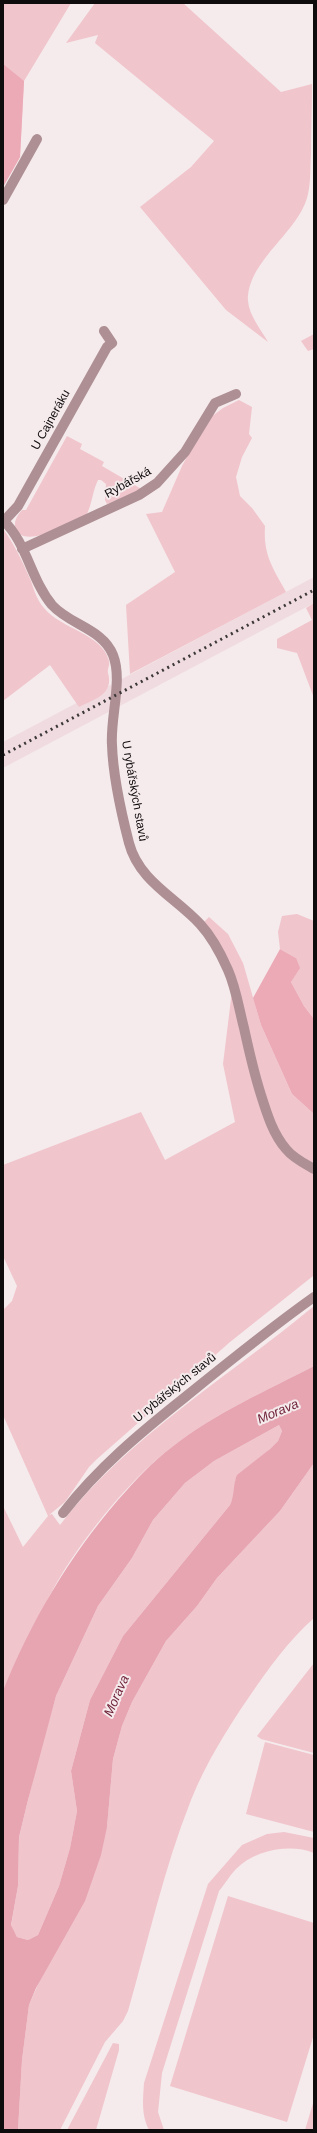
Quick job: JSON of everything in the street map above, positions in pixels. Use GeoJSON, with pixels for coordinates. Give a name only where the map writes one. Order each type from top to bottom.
{"type":"FeatureCollection","features":[{"type":"Feature","properties":{"kind":"street"},"geometry":{"type":"LineString","coordinates":[[3,200],[37,139]]}},
{"type":"Feature","properties":{"kind":"street","name":"U Cajneráku"},"geometry":{"type":"LineString","coordinates":[[4,521],[18,506],[107,347],[112,343],[104,331]]}},
{"type":"Feature","properties":{"kind":"street","name":"Rybářská"},"geometry":{"type":"LineString","coordinates":[[22,548],[132,498],[157,483],[185,452],[216,403],[236,394]]}},
{"type":"Feature","properties":{"kind":"street","name":"U rybářských stavů"},"geometry":{"type":"LineString","coordinates":[[4,521],[22,548],[41,588],[52,605],[68,619],[102,638],[112,652],[116,664],[112,746],[126,829],[132,853],[145,874],[201,925],[218,949],[235,987],[254,1069],[267,1115],[278,1138],[287,1151],[314,1169]]}},
{"type":"Feature","properties":{"kind":"street","name":"U rybářských stavů"},"geometry":{"type":"LineString","coordinates":[[63,1513],[101,1468],[135,1438],[256,1339],[314,1297]]}},
{"type":"Feature","properties":{"kind":"shaded area"},"geometry":{"type":"Polygon","coordinates":[[[3,3],[71,3],[24,81],[20,157],[3,187],[3,3]]]}},
{"type":"Feature","properties":{"kind":"shaded area"},"geometry":{"type":"Polygon","coordinates":[[[95,3],[183,3],[281,92],[312,84],[311,154],[308,194],[303,208],[295,221],[264,259],[250,286],[248,301],[249,306],[256,322],[268,342],[226,310],[140,207],[191,167],[214,141],[95,43],[98,35],[66,43],[95,3]]]}},
{"type":"Feature","properties":{"kind":"shaded area"},"geometry":{"type":"Polygon","coordinates":[[[3,64],[24,81],[20,157],[3,187],[3,64]]]}},
{"type":"Feature","properties":{"kind":"shaded area"},"geometry":{"type":"Polygon","coordinates":[[[314,334],[314,349],[308,351],[301,341],[314,334]]]}},
{"type":"Feature","properties":{"kind":"shaded area"},"geometry":{"type":"Polygon","coordinates":[[[239,400],[252,407],[249,434],[252,438],[242,457],[236,477],[240,496],[252,508],[265,526],[267,553],[286,592],[130,674],[126,605],[175,572],[146,514],[162,512],[182,466],[207,420],[223,408],[239,400]]]}},
{"type":"Feature","properties":{"kind":"shaded area"},"geometry":{"type":"Polygon","coordinates":[[[67,436],[82,444],[80,449],[104,462],[102,466],[143,490],[107,504],[105,500],[106,484],[101,480],[98,480],[86,516],[49,533],[28,537],[21,535],[15,526],[16,519],[22,510],[26,510],[67,436]]]}},
{"type":"Feature","properties":{"kind":"shaded area"},"geometry":{"type":"Polygon","coordinates":[[[3,529],[18,554],[44,608],[60,621],[99,644],[109,661],[109,680],[106,691],[97,698],[79,707],[50,665],[3,701],[3,529]]]}},
{"type":"Feature","properties":{"kind":"shaded area"},"geometry":{"type":"Polygon","coordinates":[[[314,577],[314,603],[3,768],[3,742],[314,577]]]}},
{"type":"Feature","properties":{"kind":"shaded area"},"geometry":{"type":"Polygon","coordinates":[[[314,603],[314,698],[297,653],[277,648],[277,639],[312,620],[306,608],[314,603]]]}},
{"type":"Feature","properties":{"kind":"shaded area"},"geometry":{"type":"Polygon","coordinates":[[[297,914],[314,921],[314,1019],[304,1006],[291,982],[296,958],[280,949],[278,932],[282,916],[297,914]]]}},
{"type":"Feature","properties":{"kind":"shaded area"},"geometry":{"type":"Polygon","coordinates":[[[209,917],[228,934],[243,963],[261,1025],[292,1094],[314,1114],[314,1277],[313,1276],[230,1342],[97,1459],[89,1467],[65,1502],[49,1515],[52,1514],[60,1525],[86,1493],[147,1436],[314,1306],[314,1366],[241,1403],[188,1435],[155,1461],[137,1478],[102,1517],[72,1559],[36,1622],[3,1692],[3,1506],[23,1547],[48,1516],[3,1415],[3,1310],[12,1301],[17,1286],[3,1256],[3,1165],[141,1112],[165,1160],[235,1122],[223,1064],[233,983],[201,925],[209,917]]]}},
{"type":"Feature","properties":{"kind":"shaded area"},"geometry":{"type":"Polygon","coordinates":[[[280,949],[296,958],[300,968],[291,982],[304,1006],[314,1019],[314,1114],[292,1094],[261,1025],[253,998],[280,949]]]}},
{"type":"Feature","properties":{"kind":"shaded area"},"geometry":{"type":"Polygon","coordinates":[[[279,1425],[282,1431],[278,1441],[235,1480],[235,1494],[230,1505],[123,1636],[90,1700],[71,1771],[77,1811],[70,1848],[59,1886],[38,1935],[28,1940],[17,1937],[11,1926],[18,1886],[19,1837],[41,1747],[56,1696],[98,1606],[132,1558],[153,1520],[185,1483],[214,1461],[279,1425]]]}},
{"type":"Feature","properties":{"kind":"shaded area"},"geometry":{"type":"Polygon","coordinates":[[[314,1463],[314,1618],[279,1655],[241,1709],[203,1773],[181,1826],[157,1905],[128,2011],[123,2021],[105,2042],[60,2130],[18,2130],[22,2060],[29,2005],[107,1827],[113,1759],[122,1726],[132,1702],[166,1641],[197,1606],[217,1578],[280,1511],[314,1463]]]}},
{"type":"Feature","properties":{"kind":"shaded area"},"geometry":{"type":"Polygon","coordinates":[[[314,1663],[314,1753],[261,1739],[257,1736],[314,1663]]]}},
{"type":"Feature","properties":{"kind":"shaded area"},"geometry":{"type":"Polygon","coordinates":[[[265,1742],[314,1755],[314,1832],[246,1814],[265,1742]]]}},
{"type":"Feature","properties":{"kind":"shaded area"},"geometry":{"type":"Polygon","coordinates":[[[284,1832],[314,1838],[314,1853],[305,1850],[284,1849],[273,1850],[253,1857],[236,1869],[219,1891],[162,2073],[158,2112],[164,2130],[149,2130],[144,2113],[144,2083],[208,1884],[242,1845],[267,1834],[284,1832]]]}},
{"type":"Feature","properties":{"kind":"shaded area"},"geometry":{"type":"Polygon","coordinates":[[[228,1896],[314,1923],[314,2034],[287,2122],[170,2086],[228,1896]]]}},
{"type":"Feature","properties":{"kind":"shaded area"},"geometry":{"type":"Polygon","coordinates":[[[113,2043],[119,2044],[119,2050],[96,2130],[67,2130],[113,2043]]]}},
{"type":"Feature","properties":{"kind":"shaded area"},"geometry":{"type":"Polygon","coordinates":[[[314,2100],[314,2130],[305,2130],[314,2100]]]}},
{"type":"Feature","properties":{"kind":"water","name":"Morava"},"geometry":{"type":"Polygon","coordinates":[[[314,1366],[314,1463],[280,1511],[217,1578],[197,1606],[166,1641],[132,1702],[122,1726],[113,1759],[107,1827],[101,1855],[85,1901],[36,1988],[29,2005],[22,2060],[18,2130],[3,2130],[3,1691],[26,1640],[67,1567],[100,1522],[144,1472],[188,1435],[223,1413],[314,1366]],[[279,1425],[214,1461],[185,1483],[153,1520],[132,1558],[98,1606],[56,1696],[28,1800],[19,1837],[18,1886],[11,1925],[17,1937],[28,1940],[38,1935],[59,1886],[70,1848],[77,1811],[71,1771],[90,1700],[123,1636],[230,1505],[237,1475],[270,1449],[278,1441],[282,1431],[279,1425]]]}},
{"type":"Feature","properties":{"kind":"railway"},"geometry":{"type":"LineString","coordinates":[[3,755],[314,590]]}}]}
